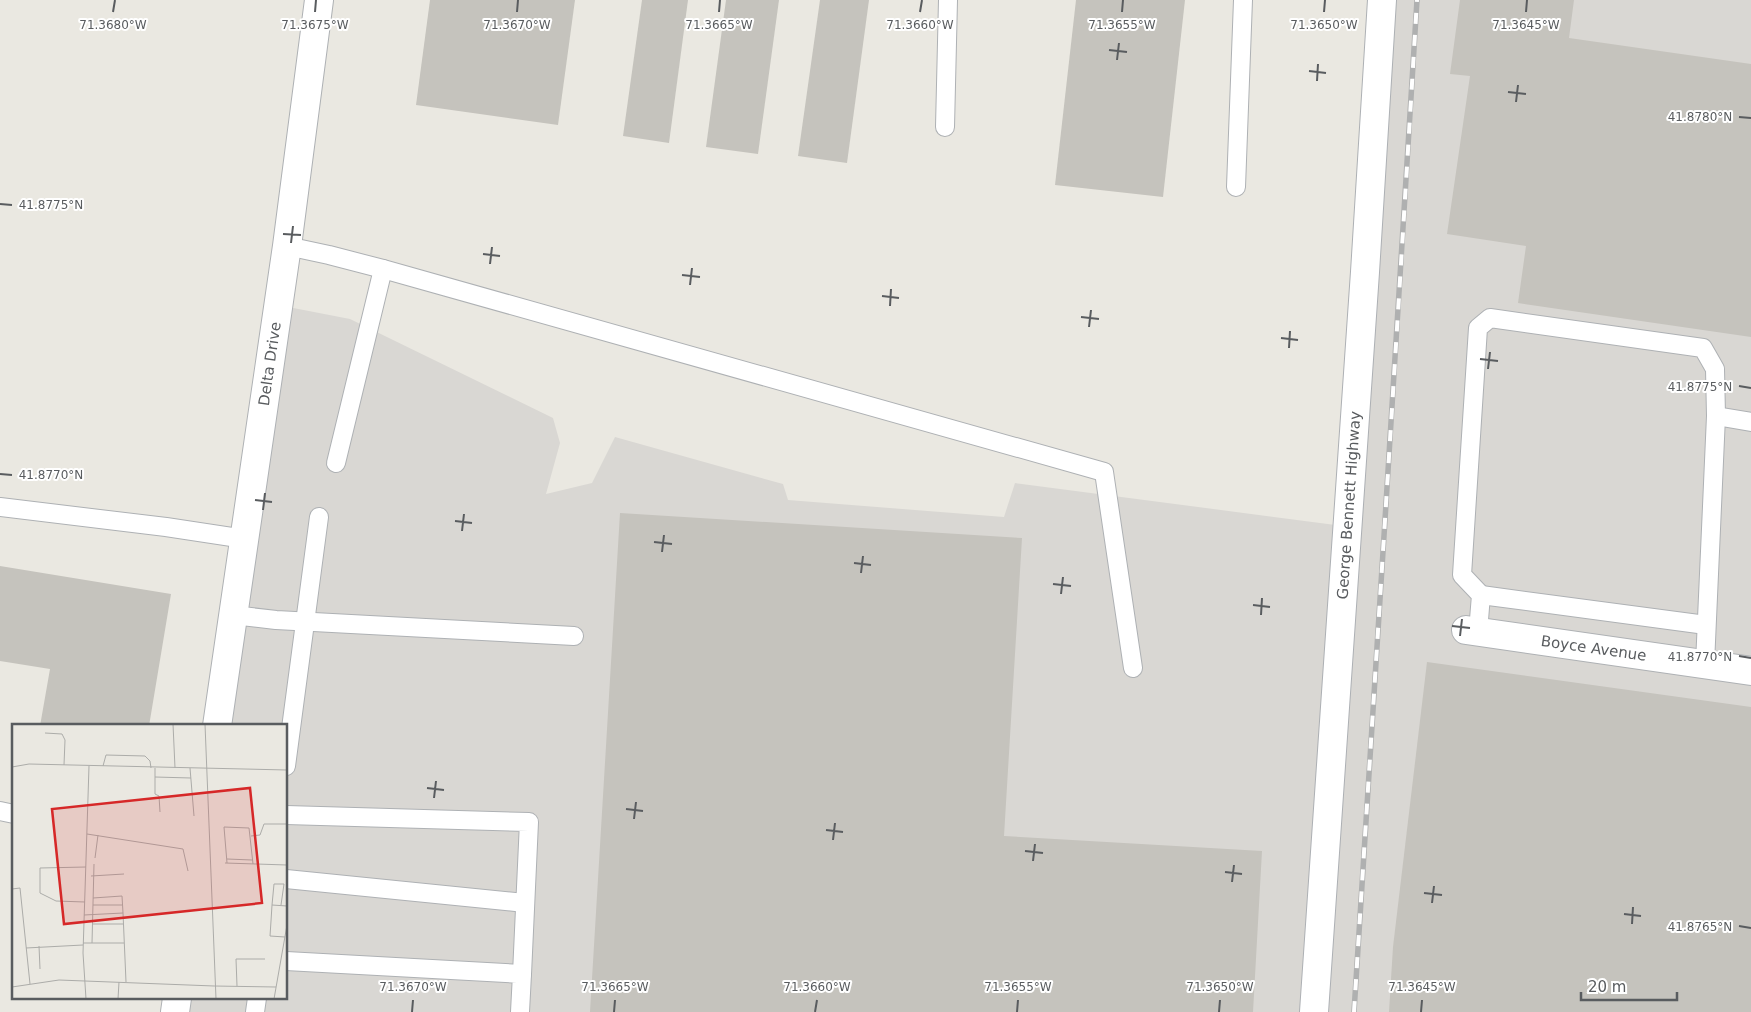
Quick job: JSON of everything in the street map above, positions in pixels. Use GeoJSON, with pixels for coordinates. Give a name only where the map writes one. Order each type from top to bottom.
{"type":"FeatureCollection","features":[{"type":"Feature","properties":{"kind":"street","name":"Delta Drive"},"geometry":{"type":"LineString","coordinates":[[217,724],[286,246],[319,0]]}},
{"type":"Feature","properties":{"kind":"street","name":"George Bennett Highway"},"geometry":{"type":"LineString","coordinates":[[1314,1012],[1382,0]]}},
{"type":"Feature","properties":{"kind":"street","name":"Boyce Avenue"},"geometry":{"type":"LineString","coordinates":[[1472,631],[1751,671]]}},
{"type":"Feature","properties":{"kind":"lane"},"geometry":{"type":"LineString","coordinates":[[945,127],[948,0]]}},
{"type":"Feature","properties":{"kind":"lane"},"geometry":{"type":"LineString","coordinates":[[1236,187],[1243,0]]}},
{"type":"Feature","properties":{"kind":"lane"},"geometry":{"type":"LineString","coordinates":[[286,246],[329,254],[1104,472],[1133,668]]}},
{"type":"Feature","properties":{"kind":"lane"},"geometry":{"type":"LineString","coordinates":[[336,463],[383,269]]}},
{"type":"Feature","properties":{"kind":"lane"},"geometry":{"type":"LineString","coordinates":[[1705,664],[1716,416],[1715,369],[1703,348],[1490,318],[1478,328],[1462,576],[1481,595],[1706,625]]}},
{"type":"Feature","properties":{"kind":"lane"},"geometry":{"type":"LineString","coordinates":[[1716,416],[1751,422]]}},
{"type":"Feature","properties":{"kind":"lane"},"geometry":{"type":"LineString","coordinates":[[0,507],[166,527],[244,539]]}},
{"type":"Feature","properties":{"kind":"lane"},"geometry":{"type":"LineString","coordinates":[[288,751],[319,517]]}},
{"type":"Feature","properties":{"kind":"lane"},"geometry":{"type":"LineString","coordinates":[[1472,631],[1481,595]]}},
{"type":"Feature","properties":{"kind":"lane"},"geometry":{"type":"LineString","coordinates":[[233,615],[305,622],[574,636]]}},
{"type":"Feature","properties":{"kind":"lane"},"geometry":{"type":"LineString","coordinates":[[288,815],[529,822],[520,1012]]}},
{"type":"Feature","properties":{"kind":"lane"},"geometry":{"type":"LineString","coordinates":[[288,879],[525,902]]}},
{"type":"Feature","properties":{"kind":"lane"},"geometry":{"type":"LineString","coordinates":[[288,961],[522,974]]}},
{"type":"Feature","properties":{"kind":"shaded area"},"geometry":{"type":"Polygon","coordinates":[[[1383,0],[1751,0],[1751,1012],[185,1012],[187,1000],[288,1000],[288,724],[224,724],[283,306],[350,319],[553,418],[560,443],[546,494],[592,483],[615,437],[783,484],[788,500],[1004,517],[1015,483],[1343,526],[1383,0]]]}},
{"type":"Feature","properties":{"kind":"building"},"geometry":{"type":"Polygon","coordinates":[[[430,0],[575,0],[558,125],[416,105],[430,0]]]}},
{"type":"Feature","properties":{"kind":"building"},"geometry":{"type":"Polygon","coordinates":[[[642,0],[688,0],[669,143],[623,136],[642,0]]]}},
{"type":"Feature","properties":{"kind":"building"},"geometry":{"type":"Polygon","coordinates":[[[726,0],[779,0],[758,154],[706,147],[726,0]]]}},
{"type":"Feature","properties":{"kind":"building"},"geometry":{"type":"Polygon","coordinates":[[[820,0],[869,0],[847,163],[798,156],[820,0]]]}},
{"type":"Feature","properties":{"kind":"building"},"geometry":{"type":"Polygon","coordinates":[[[1076,0],[1185,0],[1163,197],[1055,185],[1076,0]]]}},
{"type":"Feature","properties":{"kind":"building"},"geometry":{"type":"Polygon","coordinates":[[[1460,0],[1574,0],[1569,38],[1751,64],[1751,337],[1518,303],[1526,246],[1447,234],[1470,76],[1450,74],[1460,0]]]}},
{"type":"Feature","properties":{"kind":"building"},"geometry":{"type":"Polygon","coordinates":[[[620,513],[1022,538],[1004,836],[1262,851],[1253,1012],[590,1012],[620,513]]]}},
{"type":"Feature","properties":{"kind":"building"},"geometry":{"type":"Polygon","coordinates":[[[0,566],[171,594],[149,724],[40,724],[50,669],[0,661],[0,566]]]}},
{"type":"Feature","properties":{"kind":"building"},"geometry":{"type":"Polygon","coordinates":[[[1427,662],[1751,707],[1751,1012],[1389,1012],[1393,947],[1427,662]]]}},
{"type":"Feature","properties":{"kind":"railway"},"geometry":{"type":"LineString","coordinates":[[1354,1012],[1417,0]]}}]}
